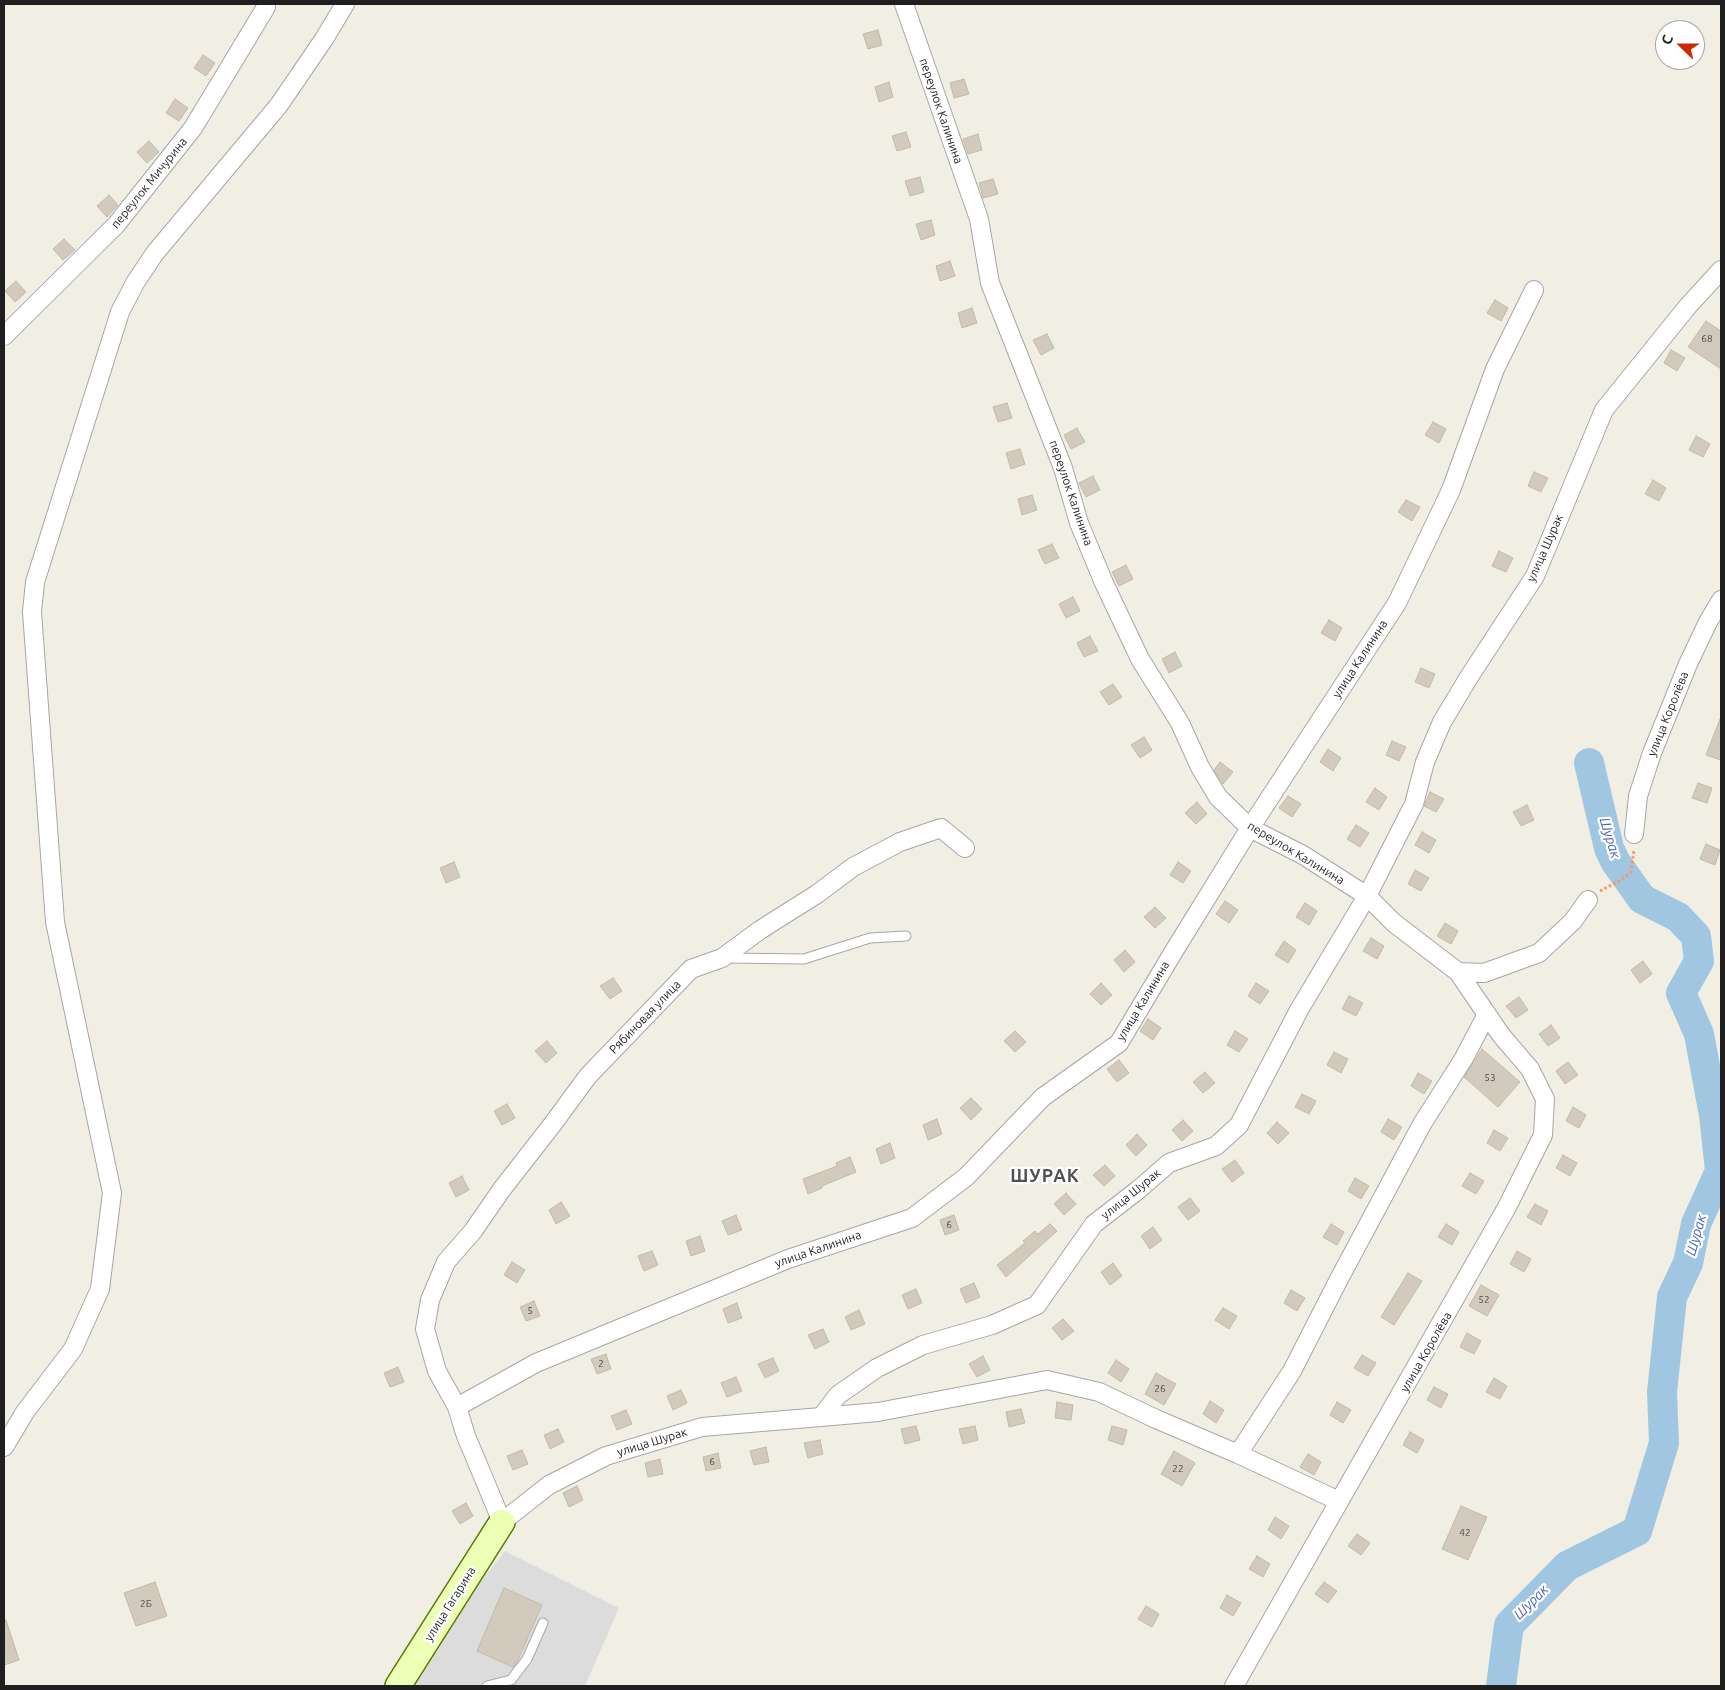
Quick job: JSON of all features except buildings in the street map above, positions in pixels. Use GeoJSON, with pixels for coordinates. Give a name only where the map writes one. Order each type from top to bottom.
{"type":"FeatureCollection","features":[{"type":"Feature","properties":{"kind":"street"},"geometry":{"type":"LineString","coordinates":[[4,1447],[25,1412],[73,1349],[100,1289],[112,1193],[55,922],[32,612],[35,582],[120,312],[135,283],[155,253],[279,105],[324,39],[345,4]]}},
{"type":"Feature","properties":{"kind":"street","name":"переулок Калинина"},"geometry":{"type":"LineString","coordinates":[[904,4],[979,218],[990,283],[1063,468],[1080,524],[1104,583],[1140,659],[1180,722],[1200,767],[1218,797],[1250,828],[1303,855],[1367,896]]}},
{"type":"Feature","properties":{"kind":"street","name":"переулок Мичурина"},"geometry":{"type":"LineString","coordinates":[[4,336],[116,225],[193,128],[266,7]]}},
{"type":"Feature","properties":{"kind":"street","name":"улица Шурак"},"geometry":{"type":"LineString","coordinates":[[821,1417],[838,1396],[877,1368],[923,1345],[992,1325],[1037,1305],[1094,1224],[1169,1163],[1216,1146],[1239,1125],[1299,1010],[1367,896],[1414,804],[1425,762],[1442,722],[1535,576],[1604,410],[1688,306],[1721,270]]}},
{"type":"Feature","properties":{"kind":"street","name":"улица Калинина"},"geometry":{"type":"LineString","coordinates":[[457,1407],[536,1363],[788,1258],[912,1218],[966,1176],[1043,1097],[1119,1043],[1250,828],[1396,603],[1451,490],[1495,369],[1534,290]]}},
{"type":"Feature","properties":{"kind":"street","name":"улица Королёва"},"geometry":{"type":"LineString","coordinates":[[1634,834],[1638,796],[1652,753],[1688,664],[1721,600]]}},
{"type":"Feature","properties":{"kind":"street","name":"Рябиновая улица"},"geometry":{"type":"LineString","coordinates":[[457,1407],[437,1371],[425,1329],[430,1300],[446,1262],[473,1231],[502,1189],[588,1076],[691,969],[722,958],[760,930],[817,894],[853,867],[900,842],[941,828],[965,848]]}},
{"type":"Feature","properties":{"kind":"street"},"geometry":{"type":"LineString","coordinates":[[1367,896],[1394,923],[1458,972],[1484,973],[1538,953],[1573,921],[1588,900]]}},
{"type":"Feature","properties":{"kind":"street","name":"улица Королёва"},"geometry":{"type":"LineString","coordinates":[[1234,1686],[1503,1216],[1543,1135],[1545,1099],[1530,1069],[1501,1035],[1458,972]]}},
{"type":"Feature","properties":{"kind":"street"},"geometry":{"type":"LineString","coordinates":[[1238,1454],[1292,1372],[1338,1281],[1422,1124],[1464,1058],[1487,1014]]}},
{"type":"Feature","properties":{"kind":"street","name":"улица Шурак"},"geometry":{"type":"LineString","coordinates":[[502,1522],[549,1485],[606,1456],[702,1427],[878,1412],[1047,1380],[1099,1392],[1339,1501]]}},
{"type":"Feature","properties":{"kind":"street"},"geometry":{"type":"LineString","coordinates":[[457,1407],[466,1436],[502,1522]]}},
{"type":"Feature","properties":{"kind":"street","name":"улица Гагарина"},"geometry":{"type":"LineString","coordinates":[[398,1686],[502,1522]]}},
{"type":"Feature","properties":{"kind":"lane"},"geometry":{"type":"LineString","coordinates":[[722,958],[804,959],[870,938],[906,936]]}},
{"type":"Feature","properties":{"kind":"lane"},"geometry":{"type":"LineString","coordinates":[[488,1686],[511,1680],[527,1660],[542,1623]]}},
{"type":"Feature","properties":{"kind":"path"},"geometry":{"type":"LineString","coordinates":[[1588,900],[1603,888],[1621,880],[1631,872],[1634,854],[1634,834]]}},
{"type":"Feature","properties":{"kind":"shaded area"},"geometry":{"type":"Polygon","coordinates":[[[505,1551],[619,1608],[585,1686],[415,1686],[481,1581],[505,1551]]]}},
{"type":"Feature","properties":{"kind":"waterway","name":"Шурак"},"geometry":{"type":"LineString","coordinates":[[1501,1686],[1509,1625],[1567,1566],[1637,1531],[1664,1443],[1662,1392],[1672,1297],[1688,1263],[1696,1224],[1720,1171],[1714,1115],[1699,1034],[1681,993],[1699,961],[1696,936],[1678,917],[1642,899],[1615,861],[1609,848],[1589,763]]}},
{"type":"Feature","properties":{"kind":"district","name":"ШУРАК"},"geometry":{"type":"Point","coordinates":[1045,1176]}}]}
